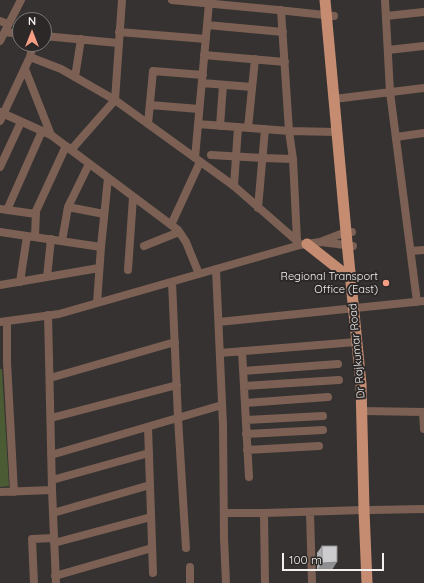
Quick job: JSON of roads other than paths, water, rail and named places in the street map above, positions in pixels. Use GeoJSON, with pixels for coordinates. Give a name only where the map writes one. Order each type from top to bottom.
{"type":"FeatureCollection","features":[{"type":"Feature","properties":{"kind":"main road","name":"Dr Rajkumar Road"},"geometry":{"type":"LineString","coordinates":[[325,0],[330,16]]}},
{"type":"Feature","properties":{"kind":"main road","name":"Dr Rajkumar Road"},"geometry":{"type":"LineString","coordinates":[[332,0],[330,16],[350,246],[356,308],[367,382],[365,412],[367,583]]}},
{"type":"Feature","properties":{"kind":"main road","name":"Dr Rajkumar Road"},"geometry":{"type":"LineString","coordinates":[[337,99],[337,132],[349,232]]}},
{"type":"Feature","properties":{"kind":"main road"},"geometry":{"type":"LineString","coordinates":[[301,243],[353,278]]}},
{"type":"Feature","properties":{"kind":"main road","name":"Dr Rajkumar Road"},"geometry":{"type":"LineString","coordinates":[[356,308],[356,342],[365,412]]}},
{"type":"Feature","properties":{"kind":"main road","name":"Dr Rajkumar Road"},"geometry":{"type":"LineString","coordinates":[[367,510],[373,583]]}},
{"type":"Feature","properties":{"kind":"street"},"geometry":{"type":"LineString","coordinates":[[0,41],[21,0]]}},
{"type":"Feature","properties":{"kind":"street"},"geometry":{"type":"LineString","coordinates":[[20,282],[36,211],[68,148],[115,100],[122,0]]}},
{"type":"Feature","properties":{"kind":"street"},"geometry":{"type":"LineString","coordinates":[[172,0],[241,3],[330,16]]}},
{"type":"Feature","properties":{"kind":"street"},"geometry":{"type":"LineString","coordinates":[[219,322],[421,302],[411,251],[390,92],[385,0]]}},
{"type":"Feature","properties":{"kind":"street"},"geometry":{"type":"LineString","coordinates":[[171,225],[198,160],[198,124],[204,55],[207,25],[212,2]]}},
{"type":"Feature","properties":{"kind":"street"},"geometry":{"type":"LineString","coordinates":[[281,10],[289,131],[301,243]]}},
{"type":"Feature","properties":{"kind":"street"},"geometry":{"type":"LineString","coordinates":[[386,16],[424,12]]}},
{"type":"Feature","properties":{"kind":"street"},"geometry":{"type":"LineString","coordinates":[[0,21],[6,28],[12,31]]}},
{"type":"Feature","properties":{"kind":"street"},"geometry":{"type":"LineString","coordinates":[[207,25],[283,32]]}},
{"type":"Feature","properties":{"kind":"street"},"geometry":{"type":"LineString","coordinates":[[119,32],[206,39]]}},
{"type":"Feature","properties":{"kind":"street"},"geometry":{"type":"LineString","coordinates":[[52,37],[118,43]]}},
{"type":"Feature","properties":{"kind":"street"},"geometry":{"type":"LineString","coordinates":[[75,77],[81,39]]}},
{"type":"Feature","properties":{"kind":"street"},"geometry":{"type":"LineString","coordinates":[[388,50],[424,46]]}},
{"type":"Feature","properties":{"kind":"street"},"geometry":{"type":"LineString","coordinates":[[31,52],[25,69],[1,115],[51,135],[171,225],[179,232],[186,242],[199,274]]}},
{"type":"Feature","properties":{"kind":"street"},"geometry":{"type":"LineString","coordinates":[[204,55],[285,62]]}},
{"type":"Feature","properties":{"kind":"street"},"geometry":{"type":"LineString","coordinates":[[30,57],[61,69],[115,100],[234,186],[258,208],[301,243]]}},
{"type":"Feature","properties":{"kind":"street"},"geometry":{"type":"LineString","coordinates":[[248,128],[255,59]]}},
{"type":"Feature","properties":{"kind":"street"},"geometry":{"type":"LineString","coordinates":[[25,69],[51,135]]}},
{"type":"Feature","properties":{"kind":"street"},"geometry":{"type":"LineString","coordinates":[[148,124],[153,71],[202,79],[224,85],[252,87]]}},
{"type":"Feature","properties":{"kind":"street"},"geometry":{"type":"LineString","coordinates":[[220,126],[224,85]]}},
{"type":"Feature","properties":{"kind":"street"},"geometry":{"type":"LineString","coordinates":[[337,99],[424,88]]}},
{"type":"Feature","properties":{"kind":"street"},"geometry":{"type":"LineString","coordinates":[[150,105],[200,109]]}},
{"type":"Feature","properties":{"kind":"street"},"geometry":{"type":"LineString","coordinates":[[0,167],[21,122]]}},
{"type":"Feature","properties":{"kind":"street"},"geometry":{"type":"LineString","coordinates":[[198,124],[289,131],[337,132]]}},
{"type":"Feature","properties":{"kind":"street"},"geometry":{"type":"LineString","coordinates":[[234,186],[238,127]]}},
{"type":"Feature","properties":{"kind":"street"},"geometry":{"type":"LineString","coordinates":[[258,208],[265,129]]}},
{"type":"Feature","properties":{"kind":"street"},"geometry":{"type":"LineString","coordinates":[[36,214],[4,209],[42,131]]}},
{"type":"Feature","properties":{"kind":"street"},"geometry":{"type":"LineString","coordinates":[[396,137],[424,133]]}},
{"type":"Feature","properties":{"kind":"street"},"geometry":{"type":"LineString","coordinates":[[212,155],[293,159]]}},
{"type":"Feature","properties":{"kind":"street"},"geometry":{"type":"LineString","coordinates":[[62,241],[68,207],[90,164]]}},
{"type":"Feature","properties":{"kind":"street"},"geometry":{"type":"LineString","coordinates":[[97,303],[108,178]]}},
{"type":"Feature","properties":{"kind":"street"},"geometry":{"type":"LineString","coordinates":[[128,270],[133,197]]}},
{"type":"Feature","properties":{"kind":"street"},"geometry":{"type":"LineString","coordinates":[[68,207],[104,214]]}},
{"type":"Feature","properties":{"kind":"street"},"geometry":{"type":"LineString","coordinates":[[0,232],[101,247]]}},
{"type":"Feature","properties":{"kind":"street"},"geometry":{"type":"LineString","coordinates":[[144,246],[179,232]]}},
{"type":"Feature","properties":{"kind":"street"},"geometry":{"type":"LineString","coordinates":[[320,242],[349,232]]}},
{"type":"Feature","properties":{"kind":"street"},"geometry":{"type":"LineString","coordinates":[[47,277],[50,239]]}},
{"type":"Feature","properties":{"kind":"street"},"geometry":{"type":"LineString","coordinates":[[14,492],[4,363],[4,322],[59,314],[301,243],[320,242],[350,246]]}},
{"type":"Feature","properties":{"kind":"street"},"geometry":{"type":"LineString","coordinates":[[411,251],[424,250]]}},
{"type":"Feature","properties":{"kind":"street"},"geometry":{"type":"LineString","coordinates":[[0,285],[99,268]]}},
{"type":"Feature","properties":{"kind":"street"},"geometry":{"type":"LineString","coordinates":[[216,269],[222,405],[226,583]]}},
{"type":"Feature","properties":{"kind":"street"},"geometry":{"type":"LineString","coordinates":[[172,282],[186,548]]}},
{"type":"Feature","properties":{"kind":"street"},"geometry":{"type":"LineString","coordinates":[[48,315],[52,490],[56,580],[152,548]]}},
{"type":"Feature","properties":{"kind":"street"},"geometry":{"type":"LineString","coordinates":[[50,378],[175,342]]}},
{"type":"Feature","properties":{"kind":"street"},"geometry":{"type":"LineString","coordinates":[[220,353],[356,342]]}},
{"type":"Feature","properties":{"kind":"street"},"geometry":{"type":"LineString","coordinates":[[242,351],[249,477]]}},
{"type":"Feature","properties":{"kind":"street"},"geometry":{"type":"LineString","coordinates":[[243,371],[338,364]]}},
{"type":"Feature","properties":{"kind":"street"},"geometry":{"type":"LineString","coordinates":[[244,386],[339,380]]}},
{"type":"Feature","properties":{"kind":"street"},"geometry":{"type":"LineString","coordinates":[[50,418],[177,384]]}},
{"type":"Feature","properties":{"kind":"street"},"geometry":{"type":"LineString","coordinates":[[245,403],[328,398]]}},
{"type":"Feature","properties":{"kind":"street"},"geometry":{"type":"LineString","coordinates":[[51,455],[222,405]]}},
{"type":"Feature","properties":{"kind":"street"},"geometry":{"type":"LineString","coordinates":[[365,412],[424,412],[424,430]]}},
{"type":"Feature","properties":{"kind":"street"},"geometry":{"type":"LineString","coordinates":[[246,420],[323,416]]}},
{"type":"Feature","properties":{"kind":"street"},"geometry":{"type":"LineString","coordinates":[[148,427],[153,573]]}},
{"type":"Feature","properties":{"kind":"street"},"geometry":{"type":"LineString","coordinates":[[246,434],[323,430]]}},
{"type":"Feature","properties":{"kind":"street"},"geometry":{"type":"LineString","coordinates":[[247,450],[319,446]]}},
{"type":"Feature","properties":{"kind":"street"},"geometry":{"type":"LineString","coordinates":[[52,480],[148,453]]}},
{"type":"Feature","properties":{"kind":"street"},"geometry":{"type":"LineString","coordinates":[[53,513],[150,485]]}},
{"type":"Feature","properties":{"kind":"street"},"geometry":{"type":"LineString","coordinates":[[0,492],[52,490]]}},
{"type":"Feature","properties":{"kind":"street"},"geometry":{"type":"LineString","coordinates":[[224,513],[424,509]]}},
{"type":"Feature","properties":{"kind":"street"},"geometry":{"type":"LineString","coordinates":[[310,512],[312,583]]}},
{"type":"Feature","properties":{"kind":"street"},"geometry":{"type":"LineString","coordinates":[[264,513],[265,583]]}},
{"type":"Feature","properties":{"kind":"street"},"geometry":{"type":"LineString","coordinates":[[34,583],[32,539],[54,540],[151,517]]}},
{"type":"Feature","properties":{"kind":"street"},"geometry":{"type":"LineString","coordinates":[[190,567],[190,583]]}},
{"type":"Feature","properties":{"kind":"place","name":"Regional Transport Office (East)"},"geometry":{"type":"Point","coordinates":[386,283]}}]}
